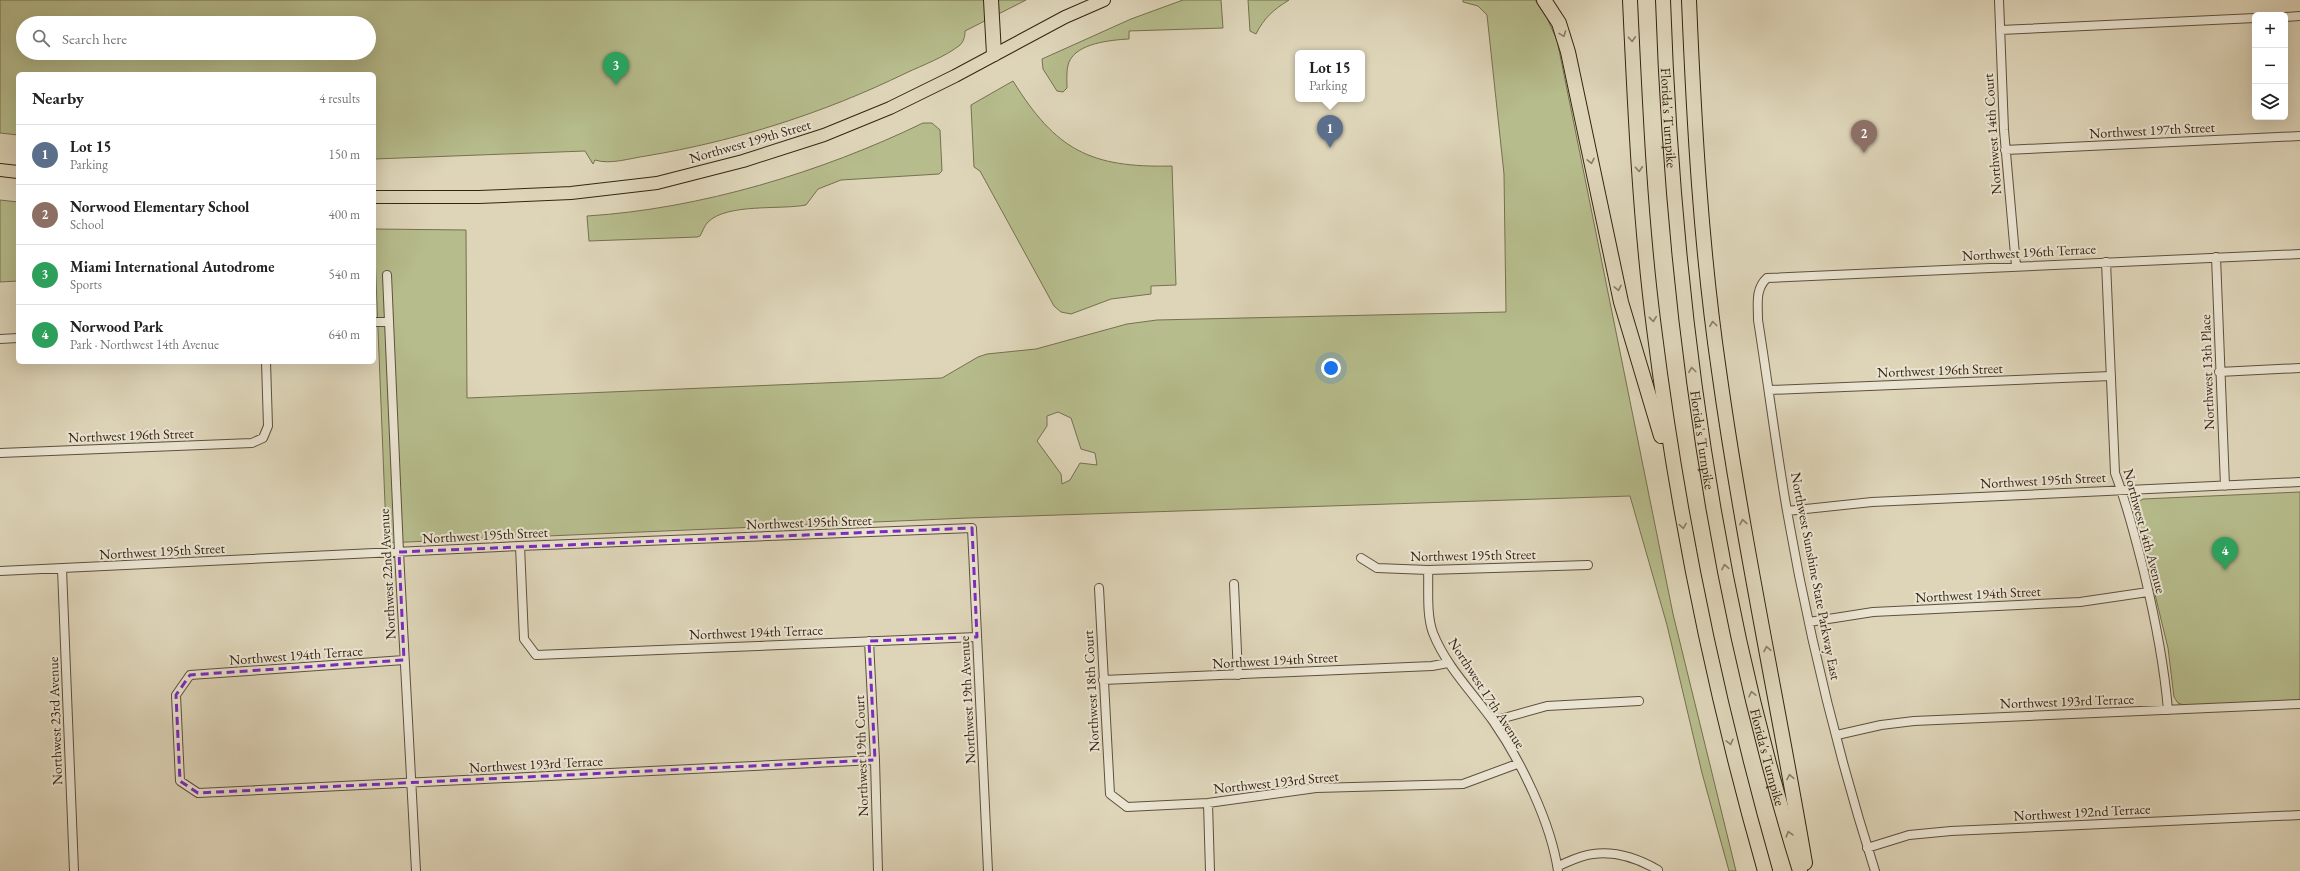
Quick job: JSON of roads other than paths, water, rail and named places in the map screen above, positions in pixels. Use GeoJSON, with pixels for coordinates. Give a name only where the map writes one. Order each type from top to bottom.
{"type":"FeatureCollection","features":[{"type":"Feature","properties":{"kind":"highway"},"geometry":{"type":"LineString","coordinates":[[991,0],[994,54]]}},
{"type":"Feature","properties":{"kind":"highway"},"geometry":{"type":"LineString","coordinates":[[1544,0],[1559,24],[1568,52],[1621,302],[1677,487]]}},
{"type":"Feature","properties":{"kind":"highway"},"geometry":{"type":"LineString","coordinates":[[1630,0],[1644,239],[1654,326],[1677,487],[1713,673],[1765,871]]}},
{"type":"Feature","properties":{"kind":"highway","name":"Florida's Turnpike"},"geometry":{"type":"LineString","coordinates":[[1663,0],[1669,138],[1676,228],[1687,333],[1704,456],[1725,568],[1745,662],[1778,794],[1800,871]]}},
{"type":"Feature","properties":{"kind":"highway"},"geometry":{"type":"LineString","coordinates":[[1689,0],[1698,182],[1719,372],[1748,546],[1806,871]]}},
{"type":"Feature","properties":{"kind":"main road","name":"Northwest 199th Street"},"geometry":{"type":"LineString","coordinates":[[376,197],[479,197],[571,193],[657,182],[743,161],[824,135],[916,95],[1065,17],[1104,0]]}},
{"type":"Feature","properties":{"kind":"main road"},"geometry":{"type":"LineString","coordinates":[[0,170],[16,172]]}},
{"type":"Feature","properties":{"kind":"street","name":"Northwest 14th Court"},"geometry":{"type":"LineString","coordinates":[[1999,0],[2005,150],[2016,266]]}},
{"type":"Feature","properties":{"kind":"street"},"geometry":{"type":"LineString","coordinates":[[2288,17],[2300,16]]}},
{"type":"Feature","properties":{"kind":"street"},"geometry":{"type":"LineString","coordinates":[[2000,30],[2252,18]]}},
{"type":"Feature","properties":{"kind":"street","name":"Northwest 197th Street"},"geometry":{"type":"LineString","coordinates":[[2005,150],[2300,136]]}},
{"type":"Feature","properties":{"kind":"street","name":"Northwest 196th Terrace"},"geometry":{"type":"LineString","coordinates":[[1762,282],[1767,278],[2300,254]]}},
{"type":"Feature","properties":{"kind":"street","name":"Northwest 13th Place"},"geometry":{"type":"LineString","coordinates":[[2216,257],[2219,372],[2225,486]]}},
{"type":"Feature","properties":{"kind":"street","name":"Northwest 14th Avenue"},"geometry":{"type":"LineString","coordinates":[[2106,262],[2115,473],[2127,504],[2148,592],[2163,660],[2168,710]]}},
{"type":"Feature","properties":{"kind":"street","name":"Northwest 22nd Avenue"},"geometry":{"type":"LineString","coordinates":[[387,275],[398,552],[416,871]]}},
{"type":"Feature","properties":{"kind":"street","name":"Northwest Sunshine State Parkway East"},"geometry":{"type":"LineString","coordinates":[[1762,282],[1758,289],[1758,320],[1770,390],[1787,511],[1810,622],[1837,735],[1867,848],[1875,871]]}},
{"type":"Feature","properties":{"kind":"street"},"geometry":{"type":"LineString","coordinates":[[376,322],[388,322]]}},
{"type":"Feature","properties":{"kind":"street"},"geometry":{"type":"LineString","coordinates":[[0,339],[16,338]]}},
{"type":"Feature","properties":{"kind":"street","name":"Northwest 196th Street"},"geometry":{"type":"LineString","coordinates":[[0,454],[252,443],[263,438],[268,426],[266,364]]}},
{"type":"Feature","properties":{"kind":"street"},"geometry":{"type":"LineString","coordinates":[[2219,372],[2300,368]]}},
{"type":"Feature","properties":{"kind":"street","name":"Northwest 196th Street"},"geometry":{"type":"LineString","coordinates":[[1770,390],[2111,376]]}},
{"type":"Feature","properties":{"kind":"street","name":"Northwest 195th Street"},"geometry":{"type":"LineString","coordinates":[[1787,511],[1872,502],[2121,489],[2300,482]]}},
{"type":"Feature","properties":{"kind":"street","name":"Northwest 195th Street"},"geometry":{"type":"LineString","coordinates":[[0,571],[520,546],[972,528]]}},
{"type":"Feature","properties":{"kind":"street","name":"Northwest 19th Avenue"},"geometry":{"type":"LineString","coordinates":[[972,528],[988,871]]}},
{"type":"Feature","properties":{"kind":"street","name":"Northwest 194th Terrace"},"geometry":{"type":"LineString","coordinates":[[520,546],[524,639],[536,655],[977,637]]}},
{"type":"Feature","properties":{"kind":"street","name":"Northwest 195th Street"},"geometry":{"type":"LineString","coordinates":[[1361,558],[1377,568],[1428,570],[1588,565]]}},
{"type":"Feature","properties":{"kind":"street","name":"Northwest 23rd Avenue"},"geometry":{"type":"LineString","coordinates":[[62,569],[74,871]]}},
{"type":"Feature","properties":{"kind":"street","name":"Northwest 17th Avenue"},"geometry":{"type":"LineString","coordinates":[[1428,570],[1429,609],[1433,632],[1448,663],[1493,721],[1533,794],[1551,839],[1558,869]]}},
{"type":"Feature","properties":{"kind":"street"},"geometry":{"type":"LineString","coordinates":[[1234,584],[1238,675]]}},
{"type":"Feature","properties":{"kind":"street","name":"Northwest 18th Court"},"geometry":{"type":"LineString","coordinates":[[1099,588],[1110,794]]}},
{"type":"Feature","properties":{"kind":"street","name":"Northwest 194th Street"},"geometry":{"type":"LineString","coordinates":[[1810,622],[1873,612],[2080,602],[2148,592]]}},
{"type":"Feature","properties":{"kind":"street","name":"Northwest 19th Court"},"geometry":{"type":"LineString","coordinates":[[869,641],[875,760],[878,871]]}},
{"type":"Feature","properties":{"kind":"street","name":"Northwest 194th Terrace"},"geometry":{"type":"LineString","coordinates":[[198,793],[180,781],[176,695],[190,675],[404,660]]}},
{"type":"Feature","properties":{"kind":"street","name":"Northwest 194th Street"},"geometry":{"type":"LineString","coordinates":[[1104,680],[1432,666],[1448,663]]}},
{"type":"Feature","properties":{"kind":"street"},"geometry":{"type":"LineString","coordinates":[[1493,721],[1547,706],[1639,701]]}},
{"type":"Feature","properties":{"kind":"street","name":"Northwest 193rd Terrace"},"geometry":{"type":"LineString","coordinates":[[1837,735],[1881,725],[1914,721],[2300,704]]}},
{"type":"Feature","properties":{"kind":"street","name":"Northwest 193rd Terrace"},"geometry":{"type":"LineString","coordinates":[[198,793],[875,760]]}},
{"type":"Feature","properties":{"kind":"street","name":"Northwest 193rd Street"},"geometry":{"type":"LineString","coordinates":[[1110,794],[1127,807],[1208,803],[1316,788],[1463,784],[1517,764]]}},
{"type":"Feature","properties":{"kind":"street"},"geometry":{"type":"LineString","coordinates":[[1208,803],[1210,871]]}},
{"type":"Feature","properties":{"kind":"street","name":"Northwest 192nd Terrace"},"geometry":{"type":"LineString","coordinates":[[1867,848],[1909,835],[1951,831],[2300,815]]}},
{"type":"Feature","properties":{"kind":"street"},"geometry":{"type":"LineString","coordinates":[[1558,869],[1592,854],[1616,855],[1636,859],[1658,870]]}},
{"type":"Feature","properties":{"kind":"place","name":"Miami International Autodrome"},"geometry":{"type":"Point","coordinates":[616,85]}},
{"type":"Feature","properties":{"kind":"place","name":"Lot 15"},"geometry":{"type":"Point","coordinates":[1330,148]}},
{"type":"Feature","properties":{"kind":"place","name":"Norwood Elementary School"},"geometry":{"type":"Point","coordinates":[1864,153]}},
{"type":"Feature","properties":{"kind":"place","name":"Norwood Park"},"geometry":{"type":"Point","coordinates":[2225,570]}}]}
